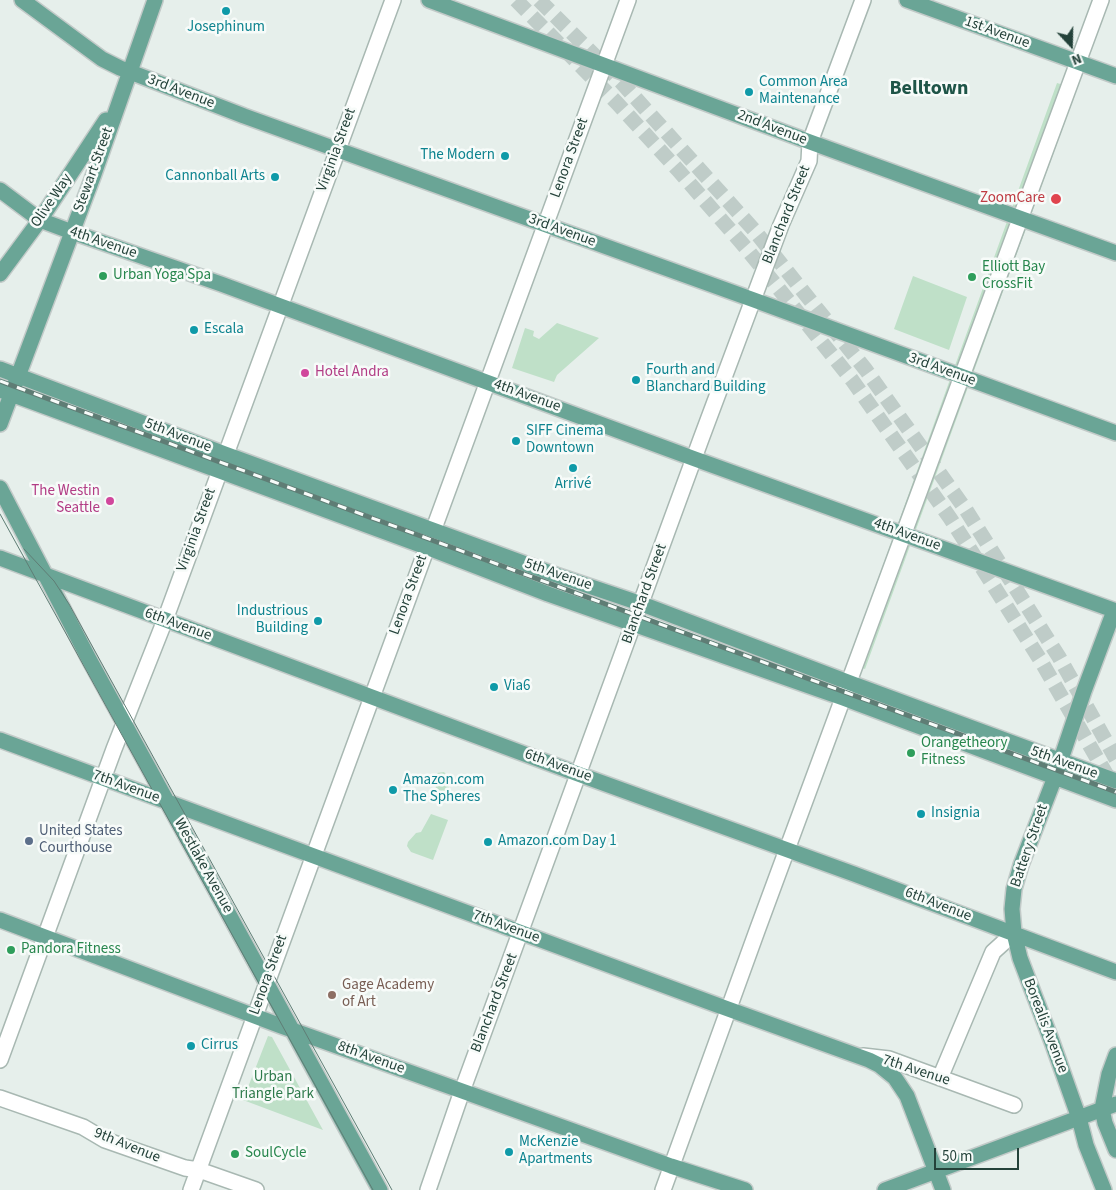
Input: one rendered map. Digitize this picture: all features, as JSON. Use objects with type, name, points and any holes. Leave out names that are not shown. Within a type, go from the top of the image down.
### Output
[{"type":"main road","name":"3rd Avenue","points":[[22,0],[102,59],[129,72],[337,150],[1116,433]]},
{"type":"main road","name":"2nd Avenue","points":[[428,0],[1116,253]]},
{"type":"main road","name":"1st Avenue","points":[[907,0],[1116,76]]},
{"type":"main road","name":"Stewart Street","points":[[0,424],[6,392],[18,376],[99,159],[154,2]]},
{"type":"main road","name":"Olive Way","points":[[0,274],[40,220],[118,102]]},
{"type":"main road","name":"4th Avenue","points":[[0,190],[40,220],[280,305],[695,458],[1115,609]]},
{"type":"main road","name":"5th Avenue","points":[[0,369],[433,531],[642,604],[849,683],[1116,781]]},
{"type":"main road","name":"5th Avenue","points":[[6,392],[548,594],[843,698],[1116,800]]},
{"type":"main road","name":"Westlake Avenue","points":[[0,488],[124,724],[380,1190]]},
{"type":"main road","name":"6th Avenue","points":[[0,558],[1116,972]]},
{"type":"main road","name":"Battery Street","points":[[1014,933],[1012,909],[1016,879],[1056,776],[1084,692],[1115,609]]},
{"type":"main road","name":"7th Avenue","points":[[0,740],[729,1010],[859,1056]]},
{"type":"main road","name":"8th Avenue","points":[[0,920],[292,1030],[671,1166],[745,1190]]},
{"type":"main road","name":"Borealis Avenue","points":[[1014,933],[1020,958],[1079,1118],[1086,1145],[1104,1190]]},
{"type":"main road","points":[[1116,1055],[1109,1074],[1109,1106],[1105,1124],[1116,1150]]},
{"type":"main road","points":[[859,1056],[879,1065],[902,1087],[943,1190]]},
{"type":"main road","points":[[885,1190],[1109,1106]]},
{"type":"street","name":"Virginia Street","points":[[0,1060],[44,937],[165,620],[218,471],[393,0]]},
{"type":"street","name":"Lenora Street","points":[[191,1190],[628,0]]},
{"type":"street","name":"Blanchard Street","points":[[428,1190],[462,1091],[781,225],[809,161],[810,142],[863,0]]},
{"type":"street","points":[[663,1190],[1101,0]]},
{"type":"street","points":[[940,1078],[993,952],[1014,933]]},
{"type":"street","name":"7th Avenue","points":[[859,1056],[889,1059],[1014,1105]]},
{"type":"street","name":"9th Avenue","points":[[0,1098],[83,1127],[105,1140],[256,1190]]},
{"type":"green space","points":[[1057,83],[1077,89],[865,669],[848,662]]},
{"type":"green space","points":[[913,276],[967,297],[949,350],[894,329]]},
{"type":"green space","points":[[557,323],[599,338],[557,375],[554,382],[512,368],[525,328],[534,331],[533,336],[539,339]]},
{"type":"green space","points":[[444,772],[449,778],[446,783],[450,789],[445,800],[435,796],[437,773]]},
{"type":"green space","points":[[431,814],[448,820],[433,860],[411,852],[407,846],[416,833],[421,832]]},
{"type":"green space","name":"Urban Triangle Park","points":[[268,1036],[272,1037],[323,1130],[243,1100]]},
{"type":"tunnel","points":[[516,0],[617,103],[678,170],[746,248],[852,380],[950,518],[1041,661],[1116,791]]},
{"type":"tunnel","points":[[539,0],[622,83],[754,230],[866,370],[966,510],[1059,657],[1116,759]]},
{"type":"tram line","points":[[0,514],[373,1190]]},
{"type":"tram line","points":[[24,549],[54,581],[69,604],[392,1190]]},
{"type":"railway","points":[[0,381],[1116,792]]},
{"type":"place","name":"Josephinum","points":[[226,11]]},
{"type":"place","name":"Common Area Maintenance","points":[[749,92]]},
{"type":"place","name":"The Modern","points":[[505,156]]},
{"type":"place","name":"Cannonball Arts","points":[[275,177]]},
{"type":"place","name":"ZoomCare","points":[[1056,199]]},
{"type":"place","name":"Urban Yoga Spa","points":[[103,276]]},
{"type":"place","name":"Elliott Bay CrossFit","points":[[972,277]]},
{"type":"place","name":"Escala","points":[[194,330]]},
{"type":"place","name":"Hotel Andra","points":[[305,373]]},
{"type":"place","name":"Fourth and Blanchard Building","points":[[636,380]]},
{"type":"place","name":"SIFF Cinema Downtown","points":[[516,441]]},
{"type":"place","name":"Arrivé","points":[[573,468]]},
{"type":"place","name":"The Westin Seattle","points":[[110,501]]},
{"type":"place","name":"Industrious Building","points":[[318,621]]},
{"type":"place","name":"Via6","points":[[494,687]]},
{"type":"place","name":"Orangetheory Fitness","points":[[911,753]]},
{"type":"place","name":"Amazon.com The Spheres","points":[[393,790]]},
{"type":"place","name":"Insignia","points":[[921,814]]},
{"type":"place","name":"United States Courthouse","points":[[29,841]]},
{"type":"place","name":"Amazon.com Day 1","points":[[488,842]]},
{"type":"place","name":"Pandora Fitness","points":[[11,950]]},
{"type":"place","name":"Gage Academy of Art","points":[[332,995]]},
{"type":"place","name":"Cirrus","points":[[191,1046]]},
{"type":"place","name":"McKenzie Apartments","points":[[509,1152]]},
{"type":"place","name":"SoulCycle","points":[[235,1154]]},
{"type":"district","name":"Belltown","points":[[929,90]]}]
